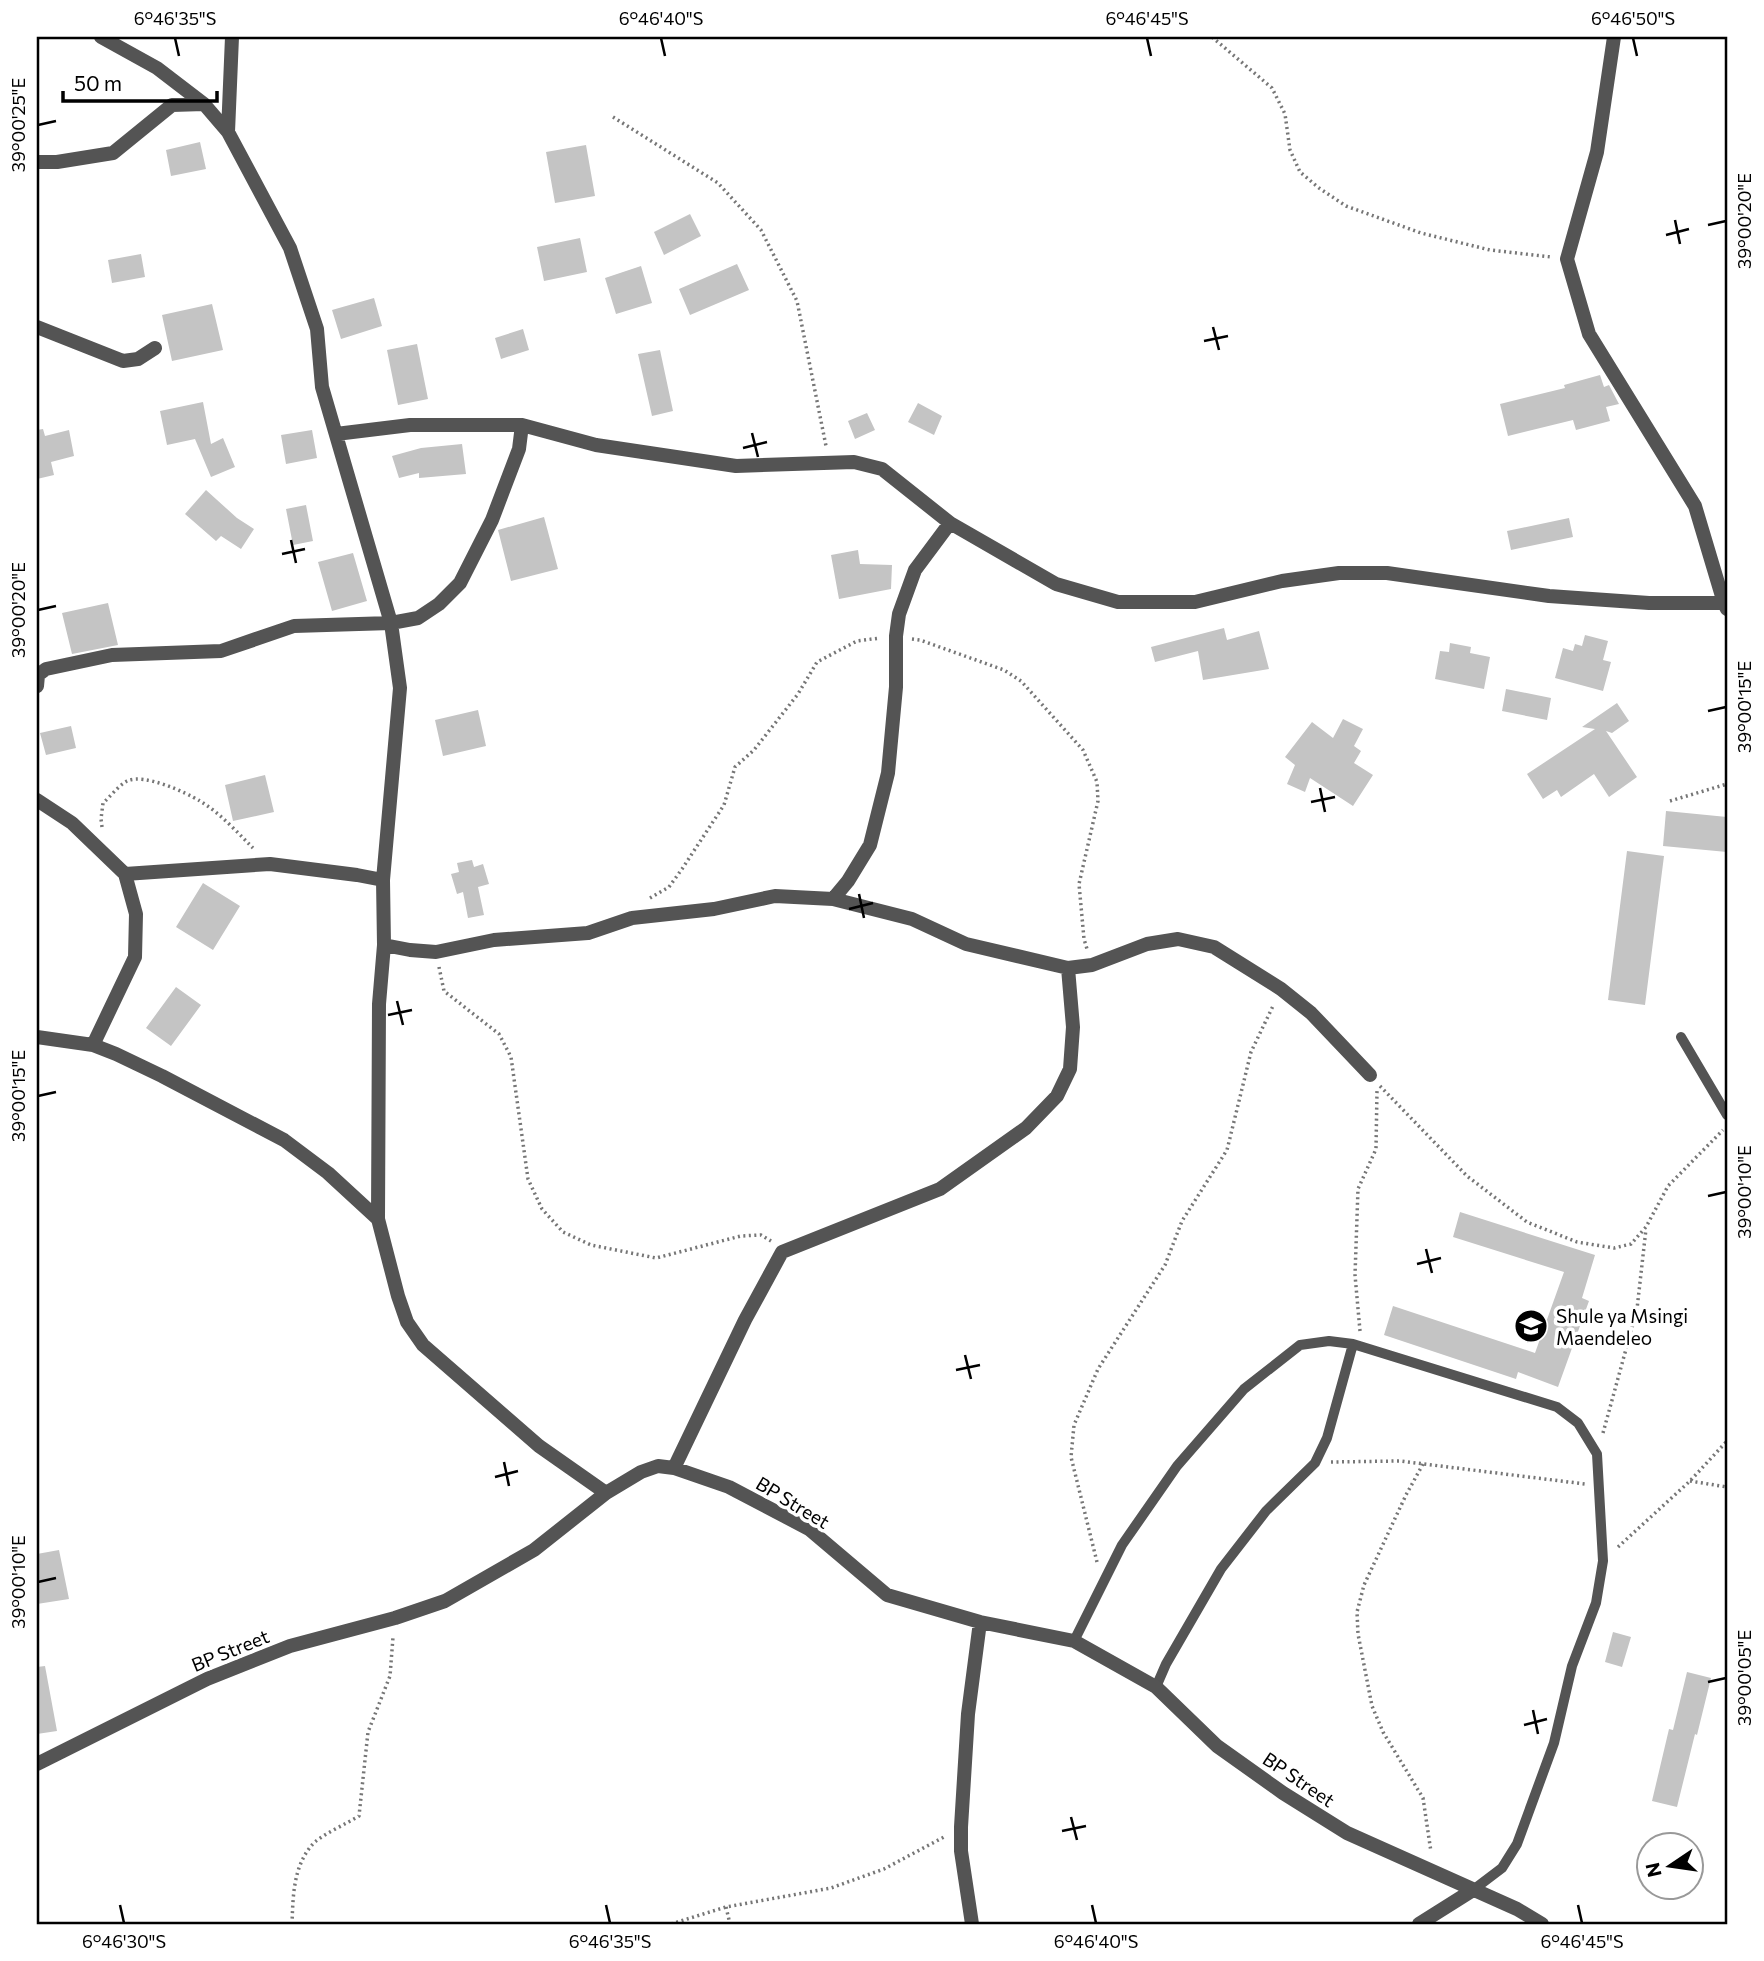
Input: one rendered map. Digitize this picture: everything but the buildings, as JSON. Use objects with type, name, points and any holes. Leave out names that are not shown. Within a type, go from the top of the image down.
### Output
[{"type":"street","points":[[101,37],[158,68],[204,104],[228,132],[290,248],[317,329],[323,387],[391,623],[400,688],[383,880],[384,945],[379,1004],[378,1219],[407,1322],[423,1346],[539,1446],[606,1493]]},
{"type":"street","points":[[228,132],[232,37]]},
{"type":"street","points":[[336,434],[410,425],[522,425],[596,444],[736,466],[854,462],[882,469],[950,523],[1056,584],[1118,602],[1195,602],[1282,581],[1339,573],[1387,573],[1549,596],[1726,606],[1695,506],[1589,334],[1567,259],[1597,152],[1614,37]]},
{"type":"street","points":[[37,162],[57,162],[113,153],[172,105],[204,104]]},
{"type":"street","points":[[37,327],[123,360],[138,359],[155,348]]},
{"type":"street","points":[[37,687],[38,675],[46,669],[112,656],[221,651],[294,626],[391,623],[418,618],[439,604],[460,583],[492,520],[519,449],[522,425]]},
{"type":"street","points":[[833,899],[849,881],[870,845],[888,773],[899,614],[915,570],[950,523]]},
{"type":"street","points":[[37,800],[72,823],[125,874],[136,914],[135,957],[93,1045]]},
{"type":"street","points":[[125,874],[270,864],[357,874],[383,880]]},
{"type":"street","points":[[384,945],[436,952],[494,940],[588,933],[632,918],[714,908],[775,896],[833,899],[912,919],[966,944],[1068,968],[1092,965],[1147,944],[1178,939],[1214,947],[1282,989],[1311,1013],[1370,1075]]},
{"type":"street","points":[[674,1468],[745,1320],[782,1252],[940,1189],[1026,1128],[1057,1096],[1070,1069],[1073,1027],[1068,968]]},
{"type":"street","points":[[37,1037],[93,1045],[162,1076],[284,1140],[328,1173],[378,1219]]},
{"type":"street","name":"BP Street","points":[[37,1764],[207,1679],[290,1646],[395,1618],[445,1601],[534,1549],[606,1493],[641,1472],[658,1466],[674,1468],[729,1487],[808,1529],[887,1595],[980,1622],[1074,1641],[1156,1687],[1217,1746],[1283,1793],[1347,1833],[1517,1909],[1542,1924]]},
{"type":"street","points":[[972,1924],[961,1852],[961,1827],[968,1714],[980,1622]]},
{"type":"street","points":[[1419,1924],[1474,1891]]},
{"type":"lane","points":[[1681,1037],[1727,1115]]},
{"type":"lane","points":[[1074,1641],[1122,1545],[1177,1466],[1244,1389],[1300,1346],[1329,1340],[1357,1345],[1558,1407],[1578,1423],[1597,1454],[1603,1561],[1596,1603],[1572,1666],[1554,1743],[1517,1844],[1502,1868],[1474,1891]]},
{"type":"lane","points":[[1156,1687],[1166,1664],[1221,1569],[1266,1511],[1315,1463],[1327,1438],[1357,1345]]},
{"type":"path","points":[[1212,37],[1272,88],[1285,114],[1290,150],[1300,172],[1346,206],[1421,233],[1490,250],[1567,259]]},
{"type":"path","points":[[614,117],[718,183],[761,230],[797,301],[829,462]]},
{"type":"path","points":[[632,918],[639,905],[669,887],[724,806],[735,767],[754,750],[798,694],[817,662],[857,641],[896,636],[920,640],[1004,670],[1021,681],[1083,750],[1097,782],[1098,801],[1079,884],[1084,939],[1092,965]]},
{"type":"path","points":[[102,829],[103,803],[128,781],[141,779],[161,784],[200,801],[226,821],[270,864]]},
{"type":"path","points":[[1670,802],[1727,784]]},
{"type":"path","points":[[436,952],[444,991],[499,1034],[511,1057],[528,1179],[542,1209],[563,1232],[591,1245],[656,1258],[741,1236],[761,1235],[773,1241],[782,1252]]},
{"type":"path","points":[[1102,1585],[1071,1457],[1074,1425],[1098,1368],[1165,1265],[1181,1221],[1227,1150],[1251,1052],[1282,989]]},
{"type":"path","points":[[1357,1345],[1355,1275],[1358,1189],[1376,1149],[1378,1083],[1467,1176],[1527,1222],[1577,1242],[1614,1248],[1631,1244],[1646,1227],[1668,1186],[1727,1126]]},
{"type":"path","points":[[1597,1454],[1637,1309],[1646,1227]]},
{"type":"path","points":[[1603,1561],[1690,1480],[1727,1441]]},
{"type":"path","points":[[1315,1463],[1401,1461],[1600,1486]]},
{"type":"path","points":[[1423,1464],[1405,1494],[1364,1585],[1357,1612],[1358,1634],[1372,1706],[1383,1732],[1423,1798],[1434,1874]]},
{"type":"path","points":[[1690,1480],[1727,1487]]},
{"type":"path","points":[[292,1924],[294,1883],[301,1863],[313,1843],[359,1816],[368,1732],[390,1676],[395,1618]]},
{"type":"path","points":[[671,1924],[726,1907],[831,1888],[884,1869],[961,1827]]},
{"type":"path","points":[[726,1907],[730,1924]]},
{"type":"place","name":"Shule ya Msingi Maendeleo","points":[[1531,1326]]}]
